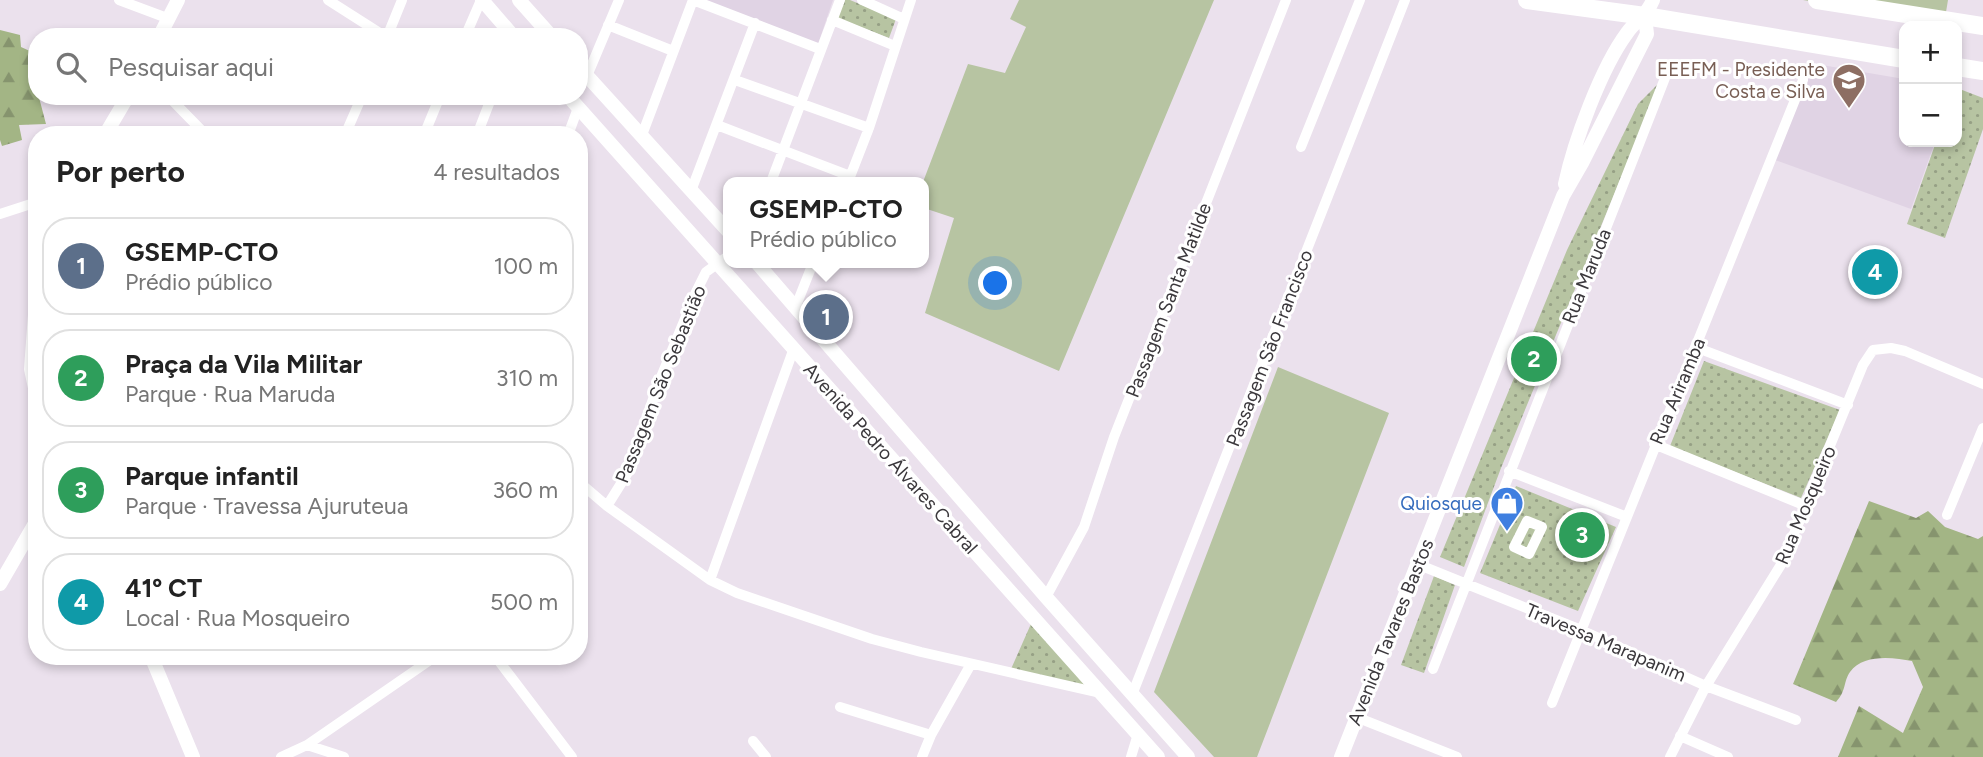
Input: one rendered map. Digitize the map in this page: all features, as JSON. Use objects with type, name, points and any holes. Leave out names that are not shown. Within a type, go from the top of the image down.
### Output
[{"type":"highway","points":[[1527,0],[1649,8],[1856,51],[1899,57]]},
{"type":"highway","points":[[1817,0],[1983,26]]},
{"type":"highway","points":[[1962,68],[1983,71]]},
{"type":"main road","points":[[163,28],[178,0]]},
{"type":"main road","points":[[481,0],[506,28]]},
{"type":"main road","points":[[519,0],[544,28]]},
{"type":"main road","name":"Avenida Tavares Bastos","points":[[1341,757],[1563,195],[1647,34],[1649,8]]},
{"type":"main road","points":[[588,76],[723,226]]},
{"type":"main road","points":[[110,126],[123,105]]},
{"type":"main road","name":"Avenida Pedro Álvares Cabral","points":[[576,105],[722,259]]},
{"type":"main road","name":"Avenida Pedro Álvares Cabral","points":[[729,268],[794,348],[1158,757]]},
{"type":"main road","name":"Avenida Pedro Álvares Cabral","points":[[762,268],[1045,597],[1188,757]]},
{"type":"main road","points":[[0,584],[4,567],[28,533]]},
{"type":"main road","points":[[155,665],[193,757]]},
{"type":"street","points":[[119,0],[167,18]]},
{"type":"street","points":[[328,0],[373,28]]},
{"type":"street","points":[[391,28],[402,0]]},
{"type":"street","points":[[469,28],[481,0]]},
{"type":"street","points":[[588,62],[619,0]]},
{"type":"street","points":[[642,135],[693,0],[820,49]]},
{"type":"street","points":[[773,177],[840,0]]},
{"type":"street","points":[[862,0],[904,19]]},
{"type":"street","points":[[850,177],[869,128],[911,0]]},
{"type":"street","name":"Passagem Santa Matilde","points":[[1045,597],[1084,527],[1114,437],[1286,0]]},
{"type":"street","points":[[1301,147],[1360,0]]},
{"type":"street","name":"Passagem São Francisco","points":[[1132,695],[1405,0]]},
{"type":"street","points":[[832,20],[895,46]]},
{"type":"street","points":[[691,191],[755,23]]},
{"type":"street","points":[[608,25],[673,51]]},
{"type":"street","name":"Rua Maruda","points":[[1433,669],[1665,78]]},
{"type":"street","points":[[734,80],[869,128]]},
{"type":"street","name":"Rua Ariramba","points":[[1552,703],[1802,80]]},
{"type":"street","points":[[177,105],[197,126]]},
{"type":"street","points":[[349,126],[358,105]]},
{"type":"street","points":[[428,126],[436,105]]},
{"type":"street","points":[[480,126],[489,105]]},
{"type":"street","points":[[571,126],[578,108]]},
{"type":"street","points":[[717,125],[844,177]]},
{"type":"street","points":[[0,214],[28,205]]},
{"type":"street","name":"Passagem São Sebastião","points":[[607,506],[627,474],[659,382],[696,292],[706,272],[722,259]]},
{"type":"street","points":[[796,306],[811,268]]},
{"type":"street","points":[[1695,347],[1848,405]]},
{"type":"street","points":[[710,580],[794,348]]},
{"type":"street","name":"Rua Mosqueiro","points":[[1670,757],[1706,686],[1782,563],[1863,365],[1873,350],[1891,348],[1905,351],[1983,384]]},
{"type":"street","points":[[1947,515],[1983,428]]},
{"type":"street","points":[[1654,444],[1806,506]]},
{"type":"street","points":[[1509,471],[1627,517]]},
{"type":"street","points":[[588,490],[710,580],[737,593],[872,639],[1100,694]]},
{"type":"street","name":"Travessa Marapanim","points":[[1417,564],[1581,630],[1706,686],[1796,719]]},
{"type":"street","points":[[922,757],[931,735],[971,664]]},
{"type":"street","points":[[281,757],[307,745],[423,665]]},
{"type":"street","points":[[502,665],[572,757]]},
{"type":"street","points":[[840,707],[931,735]]},
{"type":"street","points":[[1356,717],[1457,757]]},
{"type":"street","points":[[1131,757],[1138,734]]},
{"type":"street","points":[[1680,736],[1728,757]]},
{"type":"street","points":[[753,741],[766,757]]},
{"type":"street","points":[[307,745],[344,757]]},
{"type":"shaded area","points":[[705,0],[833,0],[818,44]]},
{"type":"shaded area","name":"EEEFM - Presidente Costa e Silva","points":[[1810,63],[1899,78],[1899,147],[1933,147],[1911,209],[1775,160]]},
{"type":"green space","points":[[843,0],[850,0],[896,19],[889,38],[837,18]]},
{"type":"green space","points":[[1019,0],[1214,0],[1059,371],[925,313],[954,218],[929,210],[929,177],[925,177],[968,64],[1005,73],[1026,27],[1010,19]]},
{"type":"green space","points":[[1803,0],[1948,0],[1944,21],[1926,21]]},
{"type":"green space","points":[[0,30],[20,35],[21,47],[28,50],[28,105],[41,105],[46,124],[19,125],[22,140],[2,146]]},
{"type":"green space","points":[[1661,81],[1501,468],[1464,567],[1440,557],[1567,250],[1638,104]]},
{"type":"green space","points":[[1962,90],[1983,98],[1983,129],[1945,238],[1907,224],[1934,147],[1962,147]]},
{"type":"green space","points":[[1704,361],[1840,410],[1801,498],[1670,446]]},
{"type":"green space","points":[[1278,367],[1389,413],[1257,757],[1214,757],[1154,692]]},
{"type":"green space","points":[[1516,486],[1616,527],[1578,611],[1480,573]]},
{"type":"green space","points":[[1869,501],[1916,518],[1928,511],[1945,527],[1978,539],[1983,536],[1983,757],[1838,757],[1859,706],[1903,733],[1923,687],[1912,661],[1878,658],[1862,662],[1850,672],[1836,702],[1793,684]]},
{"type":"green space","points":[[1434,576],[1455,585],[1424,673],[1401,665]]},
{"type":"green space","points":[[1034,617],[1100,693],[1011,669]]},
{"type":"place","name":"EEEFM - Presidente Costa e Silva","points":[[1849,110]]},
{"type":"place","name":"41º CT","points":[[1875,272]]},
{"type":"place","name":"GSEMP-CTO","points":[[826,317]]},
{"type":"place","name":"Praça da Vila Militar","points":[[1534,359]]},
{"type":"place","name":"Quiosque","points":[[1507,533]]},
{"type":"place","name":"Parque infantil","points":[[1582,535]]}]
